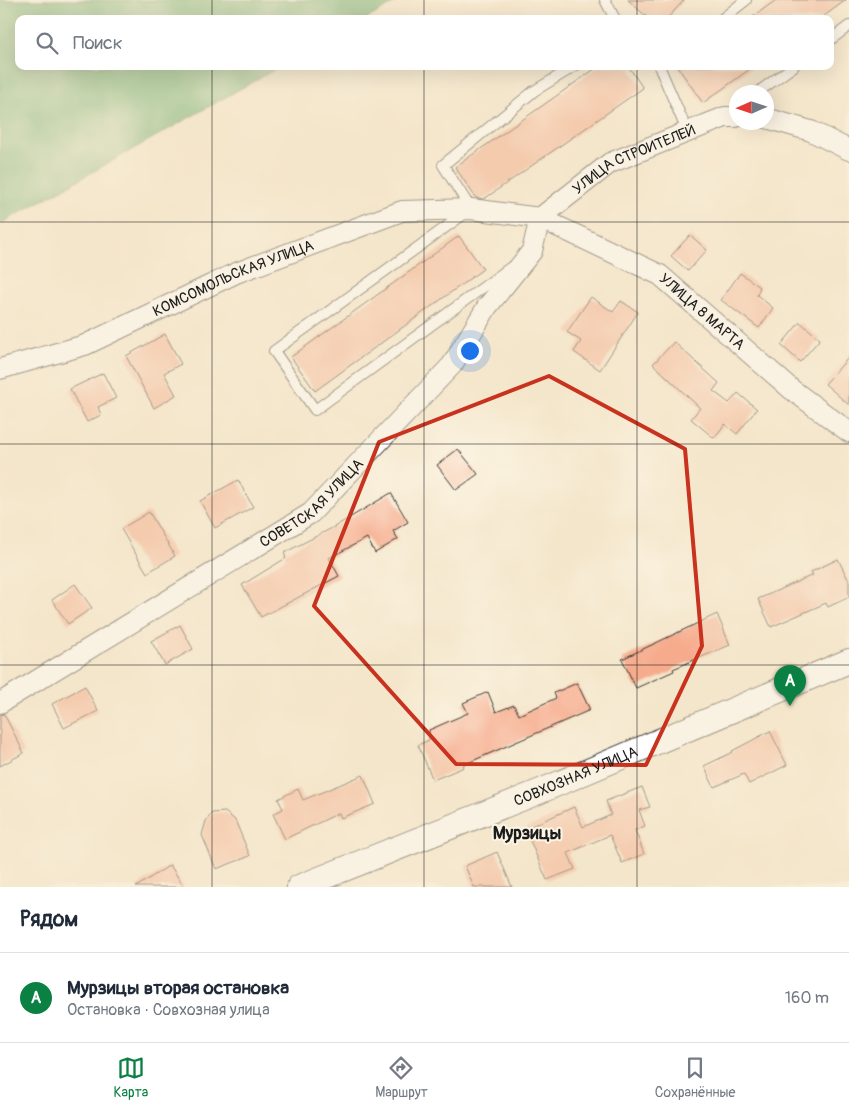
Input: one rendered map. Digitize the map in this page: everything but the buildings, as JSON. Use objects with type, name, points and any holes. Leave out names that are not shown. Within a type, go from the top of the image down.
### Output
[{"type":"street","name":"УЛИЦА СТРОИТЕЛЕЙ","points":[[540,218],[610,163],[729,116]]},
{"type":"street","points":[[774,120],[811,131],[849,150]]},
{"type":"street","name":"КОМСОМОЛЬСКАЯ УЛИЦА","points":[[0,369],[85,345],[236,274],[402,211],[471,209],[540,218]]},
{"type":"street","name":"СОВЕТСКАЯ УЛИЦА","points":[[0,703],[310,513],[452,365],[487,307],[532,251],[540,218]]},
{"type":"street","name":"УЛИЦА 8 МАРТА","points":[[540,218],[660,275],[791,389],[849,432]]},
{"type":"street","name":"СОВХОЗНАЯ УЛИЦА","points":[[299,887],[536,793],[849,661]]},
{"type":"lane","points":[[605,0],[613,15]]},
{"type":"lane","points":[[727,15],[746,0]]},
{"type":"lane","points":[[834,37],[849,26]]},
{"type":"lane","points":[[532,251],[315,410],[274,351],[471,209],[443,165],[534,91],[568,70]]},
{"type":"lane","points":[[661,70],[688,133]]},
{"type":"lane","points":[[768,85],[788,70]]},
{"type":"highlighted area","points":[[549,376],[685,449],[702,646],[646,765],[456,764],[314,606],[379,442]]},
{"type":"green space","points":[[0,0],[400,0],[373,15],[15,15],[15,70],[274,70],[0,224]]},
{"type":"place","name":"Мурзицы вторая остановка","points":[[790,706]]},
{"type":"district","name":"Мурзицы","points":[[527,833]]}]
